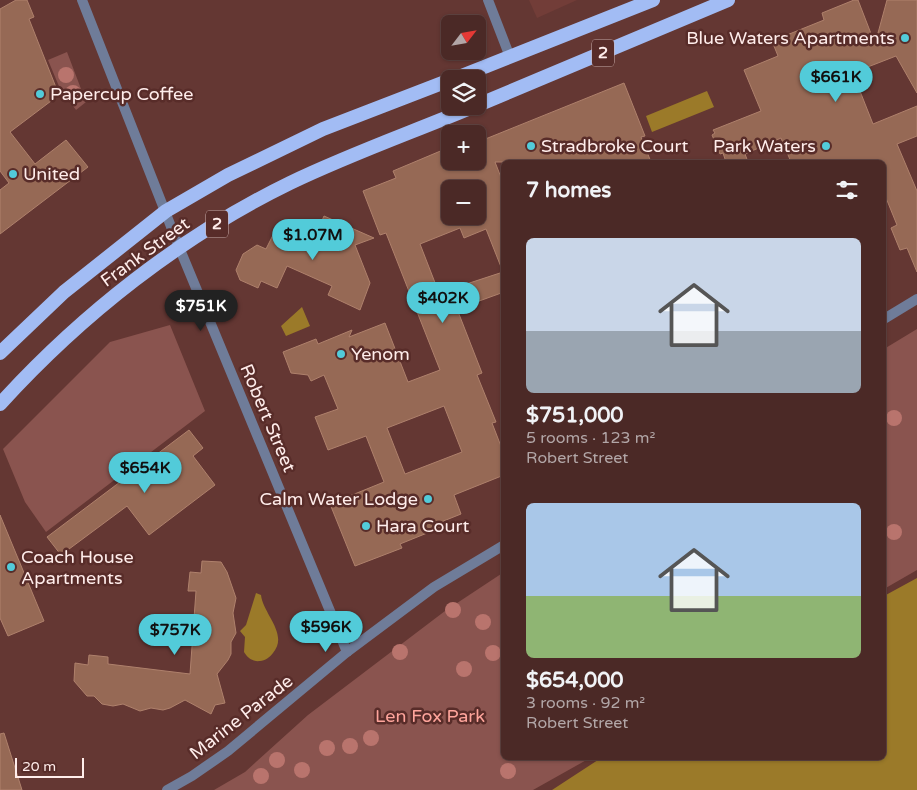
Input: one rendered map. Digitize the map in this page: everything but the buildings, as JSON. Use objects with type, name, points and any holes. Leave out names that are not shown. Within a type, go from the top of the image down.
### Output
[{"type":"highway","name":"2","points":[[477,70],[653,0]]},
{"type":"highway","name":"Frank Street","points":[[486,102],[728,0]]},
{"type":"highway","name":"Frank Street","points":[[0,353],[64,292],[166,211],[228,175],[315,133],[441,84]]},
{"type":"highway","name":"Frank Street","points":[[0,404],[49,354],[92,315],[179,247],[289,184],[454,115]]},
{"type":"street","name":"Robert Street","points":[[82,0],[179,247],[347,652]]},
{"type":"street","points":[[488,0],[510,57]]},
{"type":"street","points":[[886,318],[917,299]]},
{"type":"street","name":"Marine Parade","points":[[166,790],[192,776],[228,751],[347,652],[434,587],[501,547]]},
{"type":"shaded area","points":[[529,0],[577,0],[537,18]]},
{"type":"shaded area","points":[[707,91],[714,107],[652,132],[646,116]]},
{"type":"shaded area","points":[[302,307],[310,326],[286,336],[281,326]]},
{"type":"shaded area","points":[[917,578],[917,790],[552,790],[598,760],[886,760],[886,595]]},
{"type":"shaded area","points":[[256,593],[261,595],[277,631],[278,639],[273,653],[267,659],[260,661],[252,660],[245,654],[245,637],[240,631],[246,625]]},
{"type":"green space","points":[[67,52],[86,102],[76,110],[65,95],[63,96],[48,60]]},
{"type":"green space","points":[[170,325],[205,411],[46,532],[25,502],[3,449],[110,342]]},
{"type":"green space","points":[[917,329],[917,570],[886,588],[886,348]]},
{"type":"green space","name":"Len Fox Park","points":[[501,574],[501,760],[586,760],[533,790],[214,790],[245,772],[308,715],[445,611]]},
{"type":"place","name":"Blue Waters Apartments","points":[[905,38]]},
{"type":"place","name":"Papercup Coffee","points":[[40,94]]},
{"type":"place","name":"Stradbroke Court","points":[[531,146]]},
{"type":"place","name":"Park Waters","points":[[826,146]]},
{"type":"place","name":"United","points":[[13,174]]},
{"type":"place","name":"Yenom","points":[[341,354]]},
{"type":"place","name":"Calm Water Lodge","points":[[428,499]]},
{"type":"place","name":"Hara Court","points":[[366,526]]},
{"type":"place","name":"Coach House Apartments","points":[[11,567]]}]
